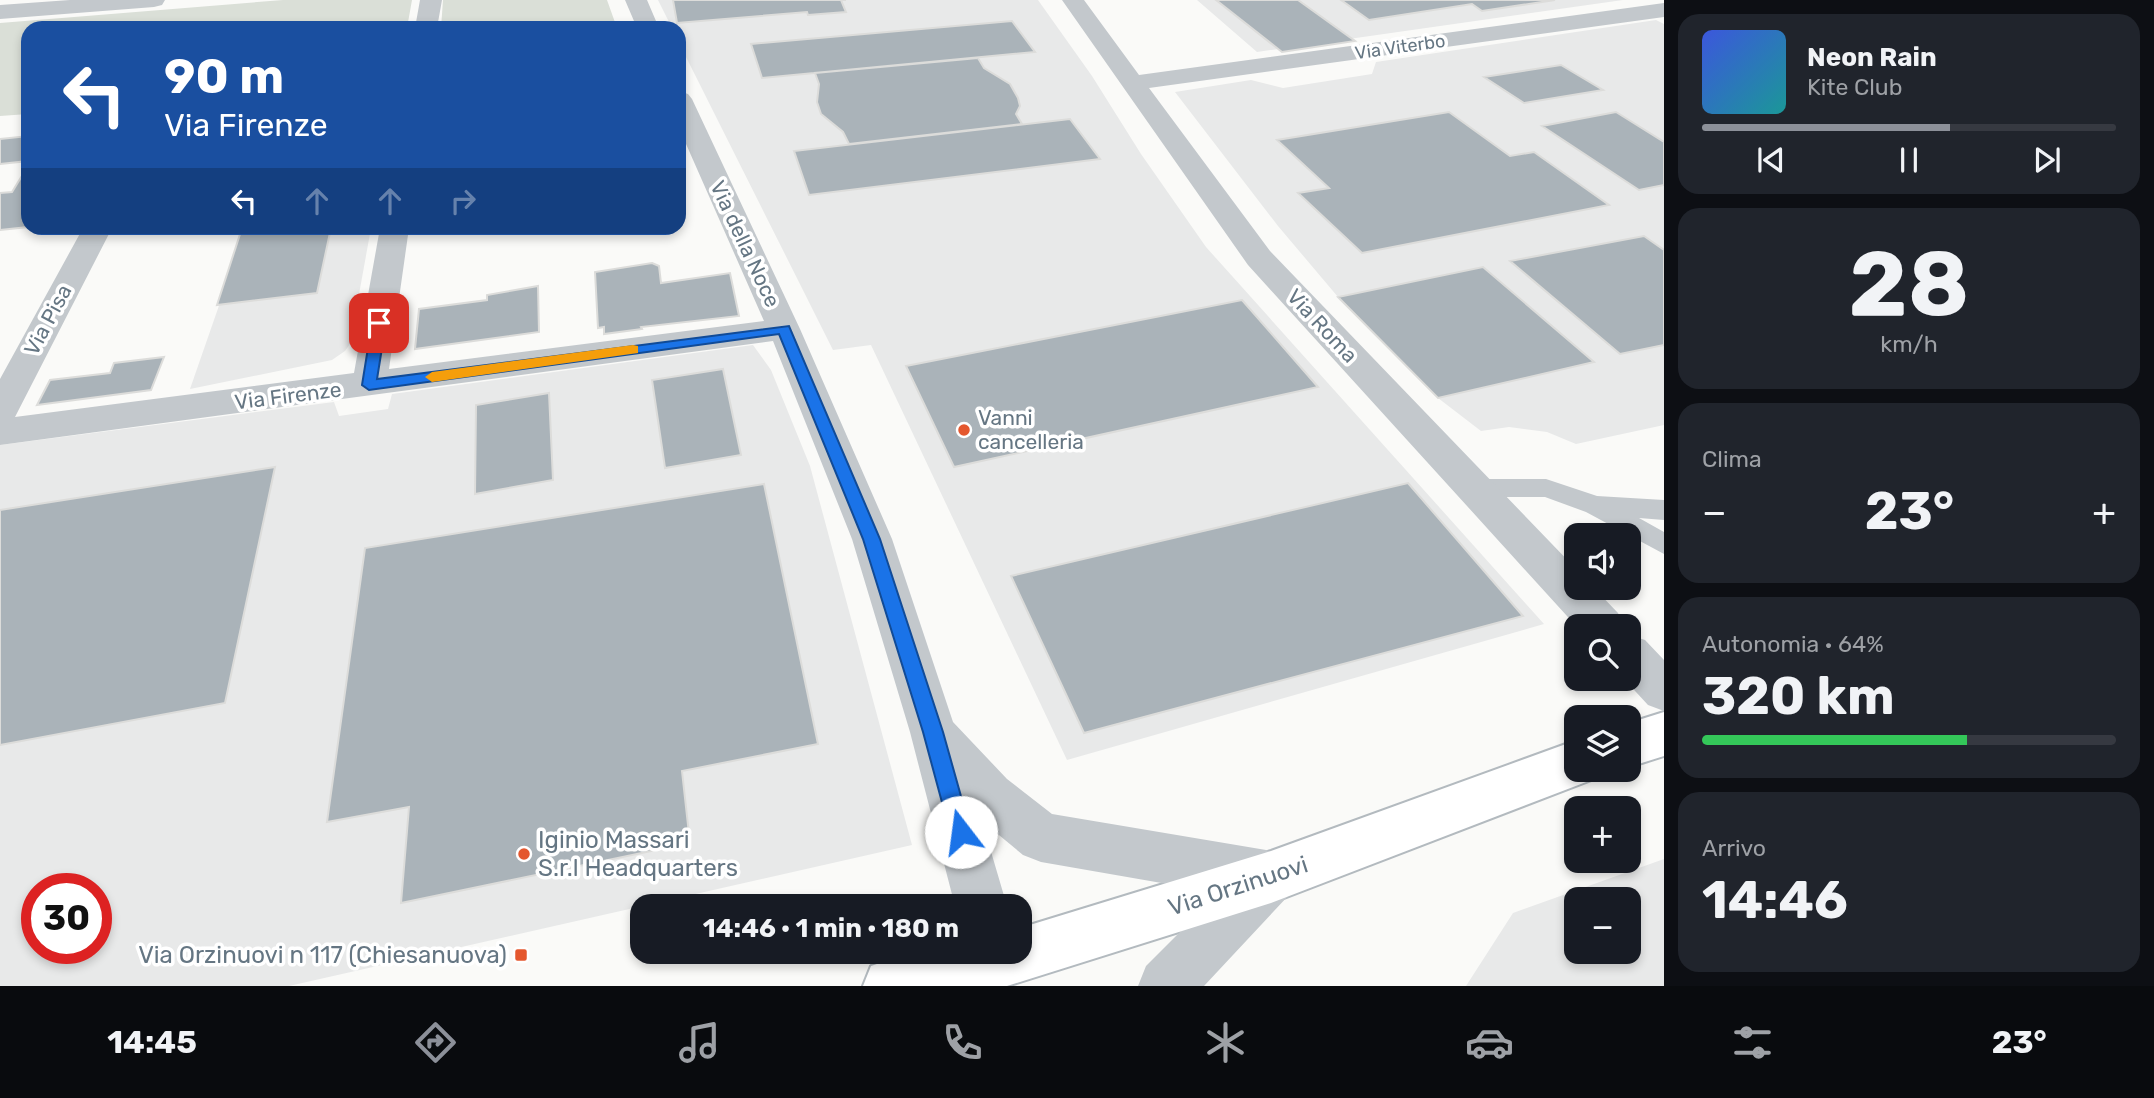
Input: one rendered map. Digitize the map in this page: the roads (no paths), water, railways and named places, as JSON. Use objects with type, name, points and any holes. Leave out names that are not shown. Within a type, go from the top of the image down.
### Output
[{"type":"main road","points":[[1641,741],[1664,734]]},
{"type":"main road","name":"Via Orzinuovi","points":[[891,986],[996,967],[1271,877],[1564,768]]},
{"type":"street","points":[[0,12],[154,0]]},
{"type":"street","points":[[427,21],[431,0]]},
{"type":"street","points":[[636,0],[645,21]]},
{"type":"street","name":"Via Roma","points":[[1073,0],[1259,258],[1592,614]]},
{"type":"street","name":"Via Viterbo","points":[[1135,83],[1664,10]]},
{"type":"street","name":"Via della Noce","points":[[686,114],[784,329],[872,539],[933,732],[978,894]]},
{"type":"street","name":"Via Pisa","points":[[0,412],[93,235]]},
{"type":"street","points":[[369,385],[393,235]]},
{"type":"street","name":"Via Firenze","points":[[0,432],[784,329]]},
{"type":"street","points":[[1641,666],[1664,690]]},
{"type":"street","points":[[933,732],[990,796],[1041,837],[1271,877]]},
{"type":"street","points":[[1166,986],[1271,877]]},
{"type":"lane","points":[[1472,488],[1546,488],[1595,505],[1664,544]]},
{"type":"lane","points":[[1595,505],[1664,510]]},
{"type":"place","name":"Vanni cancelleria","points":[[964,430]]},
{"type":"place","name":"Iginio Massari S.r.l Headquarters","points":[[524,854]]},
{"type":"place","name":"Via Orzinuovi n 117 (Chiesanuova)","points":[[521,955]]}]
